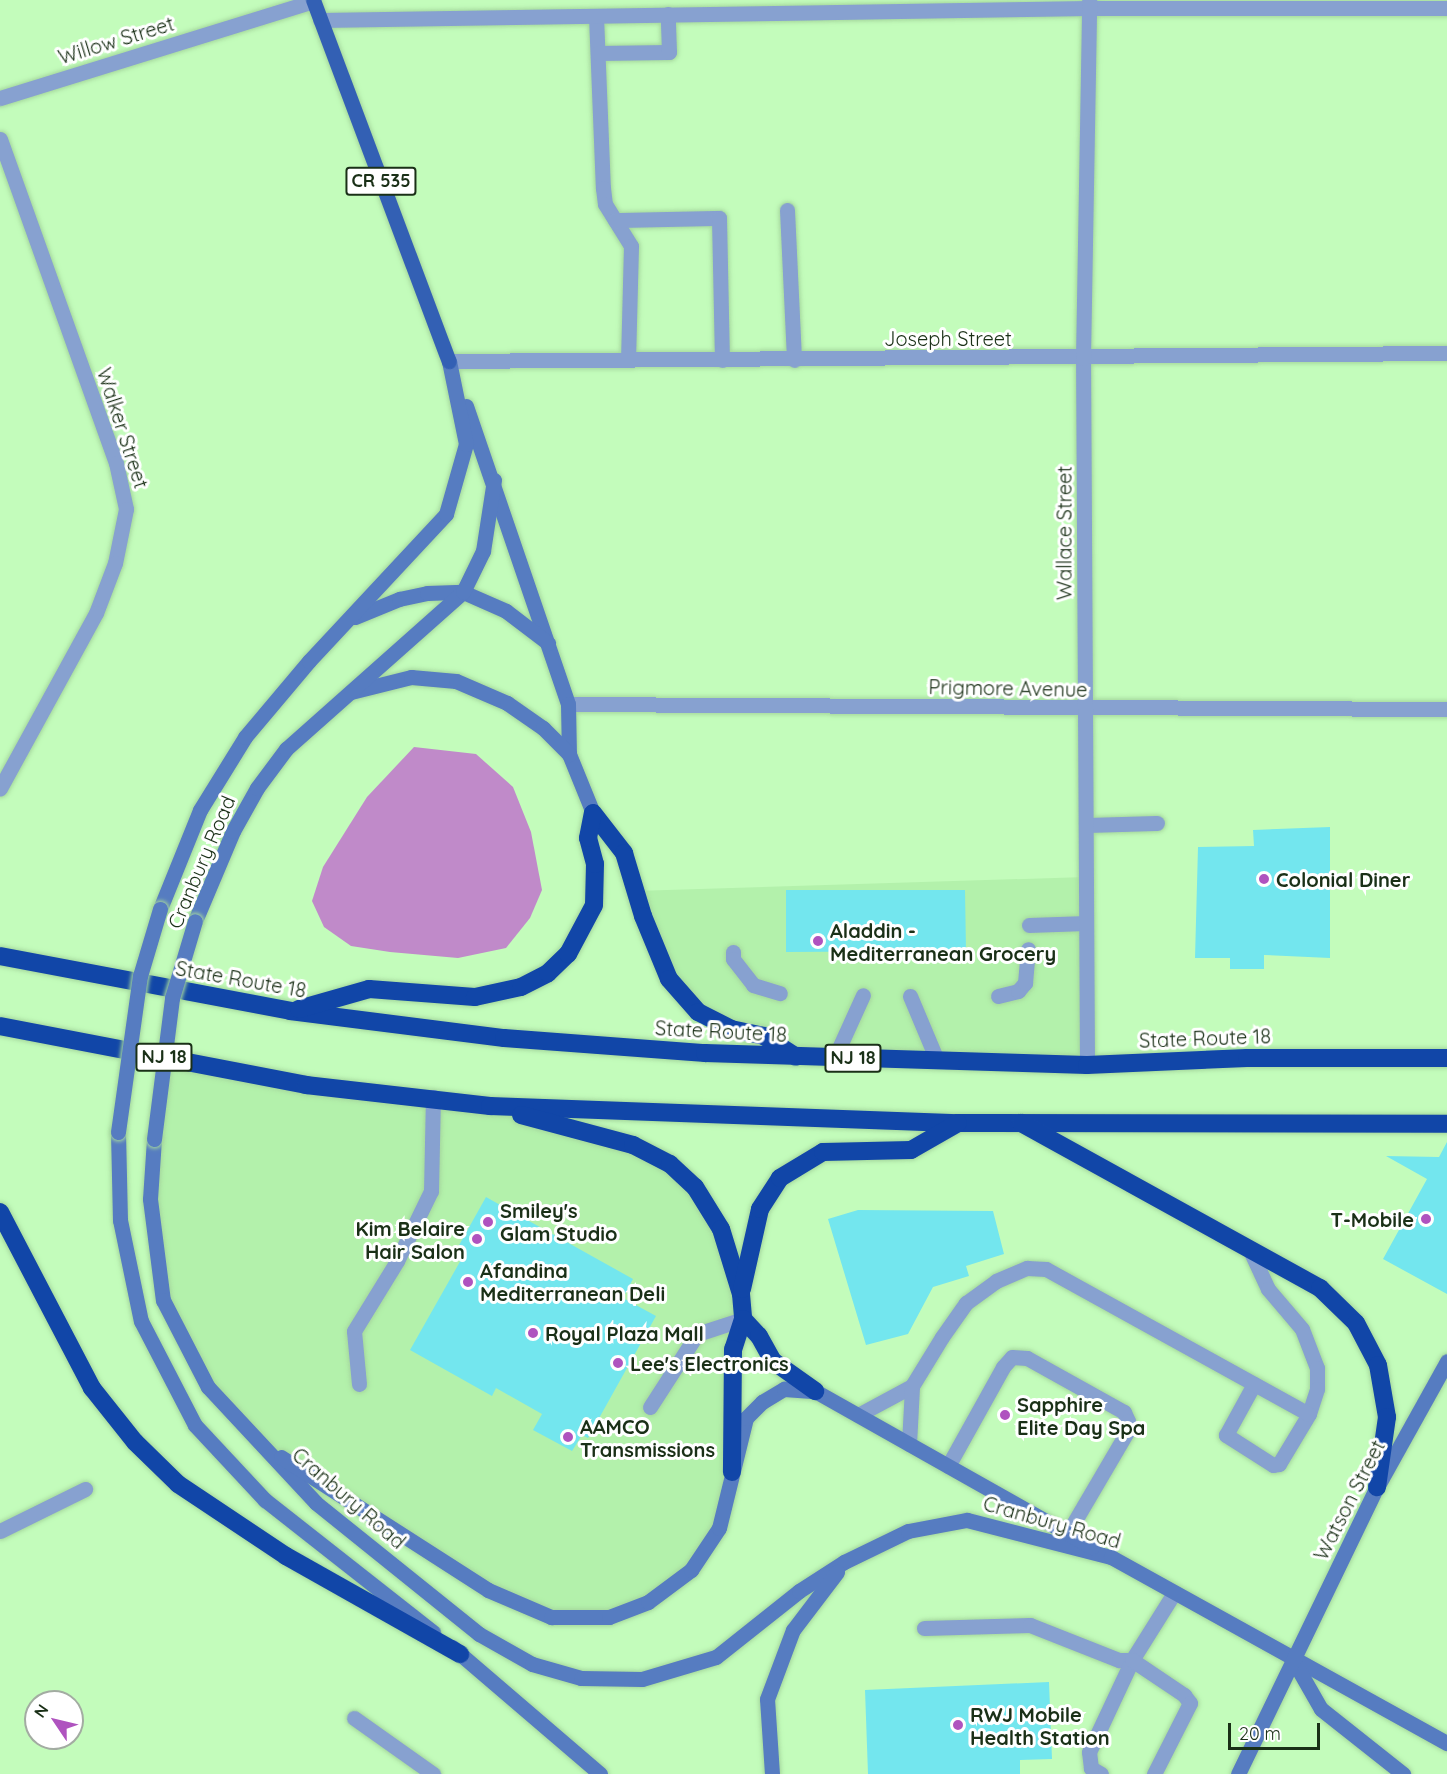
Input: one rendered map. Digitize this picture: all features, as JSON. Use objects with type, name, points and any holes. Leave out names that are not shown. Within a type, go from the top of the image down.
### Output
[{"type":"highway","points":[[290,1011],[369,989],[475,997],[521,987],[548,973],[568,954],[594,905],[595,864],[588,838],[593,813]]},
{"type":"highway","points":[[593,813],[624,853],[643,916],[669,979],[698,1012],[731,1029],[764,1036],[797,1058]]},
{"type":"highway","name":"State Route 18","points":[[0,956],[290,1011],[504,1038],[797,1058],[936,1058],[1087,1065],[1248,1058],[1447,1058]]},
{"type":"highway","name":"NJ 18","points":[[0,1026],[306,1085],[433,1097],[490,1106],[958,1123],[1447,1124]]},
{"type":"highway","points":[[490,1106],[633,1145],[670,1164],[695,1187],[721,1229],[741,1294],[742,1319],[732,1349],[732,1472]]},
{"type":"highway","points":[[741,1294],[760,1209],[780,1178],[823,1152],[911,1150],[958,1123]]},
{"type":"highway","points":[[1019,1123],[1320,1288],[1356,1323],[1378,1365],[1387,1418],[1377,1487]]},
{"type":"highway","points":[[0,1212],[92,1388],[135,1442],[178,1484],[286,1556],[460,1654]]},
{"type":"highway","points":[[742,1319],[759,1336],[773,1361],[815,1391]]},
{"type":"main road","name":"Cranbury Road","points":[[313,1],[494,480],[568,704],[569,754],[593,813]]},
{"type":"main road","name":"Cranbury Road","points":[[449,361],[466,444],[446,514],[309,661],[222,771],[200,810],[160,909],[138,986],[118,1132],[120,1220],[141,1321],[195,1425],[266,1500],[460,1654],[600,1774]]},
{"type":"main road","name":"Cranbury Road","points":[[494,480],[483,551],[464,592],[345,693],[286,749],[257,788],[233,831],[195,921],[172,998],[154,1139],[150,1199],[163,1300],[208,1387],[249,1436],[316,1503],[479,1634],[532,1664],[580,1678],[642,1679],[716,1657],[799,1592],[844,1562],[908,1531],[967,1520],[1065,1539],[1111,1557],[1293,1660],[1447,1743]]},
{"type":"main road","points":[[350,619],[399,599],[427,593],[464,592],[506,611],[549,643]]},
{"type":"main road","points":[[345,693],[411,677],[456,681],[507,703],[543,728],[569,754]]},
{"type":"main road","name":"Watson Street","points":[[1293,1660],[1377,1487],[1447,1361]]},
{"type":"main road","points":[[249,1436],[323,1487],[488,1590],[551,1617],[609,1617],[648,1602],[691,1570],[719,1528],[746,1418],[762,1402],[784,1389],[815,1391],[948,1466],[1065,1539]]},
{"type":"main road","points":[[772,1774],[767,1699],[793,1630],[844,1562]]},
{"type":"main road","points":[[1238,1774],[1293,1660]]},
{"type":"main road","points":[[1293,1660],[1321,1709],[1404,1774]]},
{"type":"street","name":"Willow Street","points":[[0,98],[313,1]]},
{"type":"street","points":[[320,20],[1089,4],[1447,8]]},
{"type":"street","name":"Wallace Street","points":[[1087,1065],[1083,358],[1089,4]]},
{"type":"street","points":[[598,52],[669,52],[668,14]]},
{"type":"street","points":[[596,16],[605,204],[631,246],[628,360]]},
{"type":"street","name":"Walker Street","points":[[0,139],[116,464],[126,509],[115,563],[96,613],[1,785]]},
{"type":"street","points":[[787,210],[794,360]]},
{"type":"street","points":[[615,220],[719,218],[722,360]]},
{"type":"street","name":"Joseph Street","points":[[449,361],[1083,358],[1447,353]]},
{"type":"street","name":"Prigmore Avenue","points":[[568,704],[1086,710],[1447,709]]},
{"type":"street","points":[[1086,825],[1156,823]]},
{"type":"street","points":[[1029,925],[1086,923]]},
{"type":"street","points":[[998,996],[1018,991],[1025,983],[1028,949]]},
{"type":"street","points":[[733,952],[734,959],[753,985],[780,993]]},
{"type":"street","points":[[834,1059],[863,995]]},
{"type":"street","points":[[910,996],[936,1058]]},
{"type":"street","points":[[359,1384],[354,1331],[397,1261],[431,1191],[433,1097]]},
{"type":"street","points":[[1249,1248],[1268,1289],[1302,1329],[1317,1368],[1317,1389],[1309,1414],[1284,1458],[1273,1465],[1226,1435],[1254,1384]]},
{"type":"street","points":[[858,1415],[912,1386],[966,1303],[996,1281],[1027,1268],[1046,1269],[1309,1414]]},
{"type":"street","points":[[650,1407],[697,1334],[742,1319]]},
{"type":"street","points":[[948,1466],[1002,1366],[1012,1357],[1027,1358],[1114,1407],[1128,1421],[1127,1432],[1065,1539]]},
{"type":"street","points":[[909,1444],[912,1386]]},
{"type":"street","points":[[0,1531],[85,1489]]},
{"type":"street","points":[[1096,1771],[1089,1752],[1132,1660],[1174,1593]]},
{"type":"street","points":[[924,1628],[1030,1625],[1099,1653],[1132,1660],[1184,1695],[1190,1703],[1154,1774]]},
{"type":"street","points":[[354,1719],[433,1774]]},
{"type":"shaded area","points":[[414,747],[476,754],[513,787],[531,832],[542,890],[530,918],[506,948],[458,958],[351,946],[324,927],[312,901],[323,867],[367,797]]},
{"type":"shaded area","points":[[1086,877],[1087,1065],[834,1059],[731,1029],[669,979],[635,891]]},
{"type":"shaded area","points":[[166,1057],[490,1106],[633,1145],[695,1187],[741,1294],[719,1528],[691,1570],[609,1617],[551,1617],[488,1590],[249,1435],[208,1387],[163,1300],[150,1199]]},
{"type":"building","name":"Colonial Diner","points":[[1330,827],[1330,958],[1264,955],[1264,969],[1230,969],[1230,958],[1195,958],[1198,847],[1254,846],[1253,830]]},
{"type":"building","points":[[786,890],[965,890],[966,951],[786,952]]},
{"type":"building","name":"T-Mobile","points":[[1447,1142],[1447,1294],[1383,1259],[1427,1179],[1386,1156],[1439,1157]]},
{"type":"building","name":"Royal Plaza Mall","points":[[486,1197],[633,1279],[623,1298],[656,1316],[588,1438],[582,1435],[572,1451],[533,1430],[542,1414],[496,1388],[492,1396],[410,1350],[466,1251],[458,1247]]},
{"type":"building","points":[[858,1210],[993,1211],[1004,1254],[966,1266],[969,1276],[933,1287],[908,1334],[866,1345],[828,1219]]},
{"type":"building","name":"RWJ Mobile Health Station","points":[[1049,1682],[1052,1759],[1020,1760],[1020,1774],[868,1774],[865,1690]]},
{"type":"place","name":"Colonial Diner","points":[[1264,879]]},
{"type":"place","name":"Aladdin - Mediterranean Grocery","points":[[818,941]]},
{"type":"place","name":"T-Mobile","points":[[1426,1219]]},
{"type":"place","name":"Smiley's Glam Studio","points":[[488,1222]]},
{"type":"place","name":"Kim Belaire Hair Salon","points":[[477,1239]]},
{"type":"place","name":"Afandina Mediterranean Deli","points":[[468,1282]]},
{"type":"place","name":"Royal Plaza Mall","points":[[533,1333]]},
{"type":"place","name":"Lee's Electronics","points":[[618,1363]]},
{"type":"place","name":"Sapphire Elite Day Spa","points":[[1005,1415]]},
{"type":"place","name":"AAMCO Transmissions","points":[[568,1437]]},
{"type":"place","name":"RWJ Mobile Health Station","points":[[958,1725]]}]
